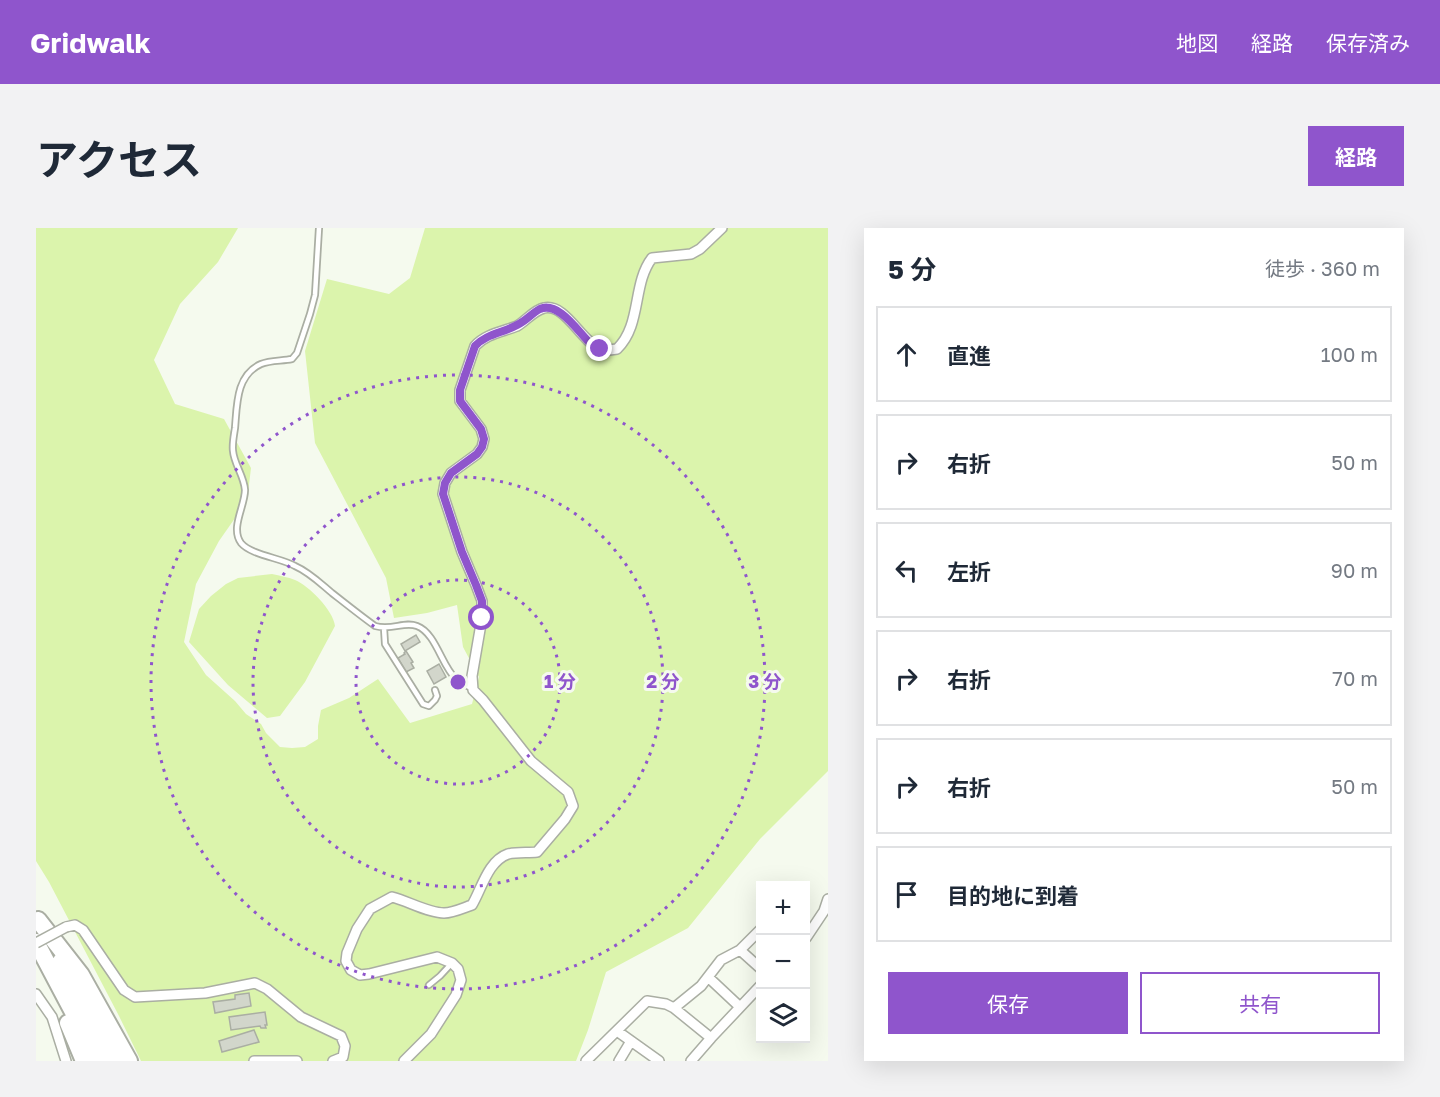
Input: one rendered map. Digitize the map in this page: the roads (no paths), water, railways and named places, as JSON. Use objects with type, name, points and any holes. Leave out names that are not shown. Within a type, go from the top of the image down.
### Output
[{"type":"highway","points":[[37,918],[113,1061]]},
{"type":"highway","points":[[37,918],[81,975],[129,1061]]},
{"type":"highway","points":[[36,943],[99,1061]]},
{"type":"highway","points":[[36,955],[84,1061]]},
{"type":"street","points":[[404,1061],[431,1034],[456,995],[461,980],[458,969],[452,963],[437,957],[369,974],[360,975],[351,970],[346,961],[347,952],[357,929],[370,909],[392,897],[433,912],[446,913],[472,905],[488,872],[499,858],[510,854],[537,852],[573,806],[567,792],[531,761],[473,690],[472,676],[482,618],[482,601],[462,552],[443,494],[445,483],[451,473],[477,454],[484,439],[481,429],[460,401],[460,390],[475,346],[489,336],[520,324],[542,308],[550,308],[567,318],[590,343],[600,349],[617,349],[625,341],[630,330],[645,268],[652,258],[691,254],[700,249],[722,228]]},
{"type":"street","points":[[808,935],[824,911],[828,899]]},
{"type":"street","points":[[36,943],[66,927],[75,926],[83,930],[124,990],[135,997],[205,993],[255,983],[267,989],[301,1017],[341,1036],[345,1046],[343,1057],[333,1061]]},
{"type":"street","points":[[674,1008],[700,986],[721,960],[740,950],[756,934]]},
{"type":"street","points":[[740,950],[756,964]]},
{"type":"street","points":[[708,976],[740,1008]]},
{"type":"street","points":[[691,1061],[757,989]]},
{"type":"street","points":[[36,994],[52,1017],[66,1061]]},
{"type":"street","points":[[586,1061],[647,1001],[666,1004],[674,1008],[711,1038]]},
{"type":"street","points":[[617,1031],[659,1061]]},
{"type":"street","points":[[619,1061],[631,1041]]},
{"type":"street","points":[[254,1061],[297,1061]]},
{"type":"lane","points":[[319,228],[315,295],[297,353],[292,359],[262,363],[245,377],[240,386],[233,452],[243,477],[245,491],[238,523],[238,536],[249,550],[284,561],[304,571],[375,626],[393,628],[406,624],[416,625],[425,630],[455,678],[473,690]]},
{"type":"lane","points":[[384,628],[385,644],[423,704],[429,706],[435,700],[437,696],[435,690]]},
{"type":"lane","points":[[429,985],[452,963]]}]
